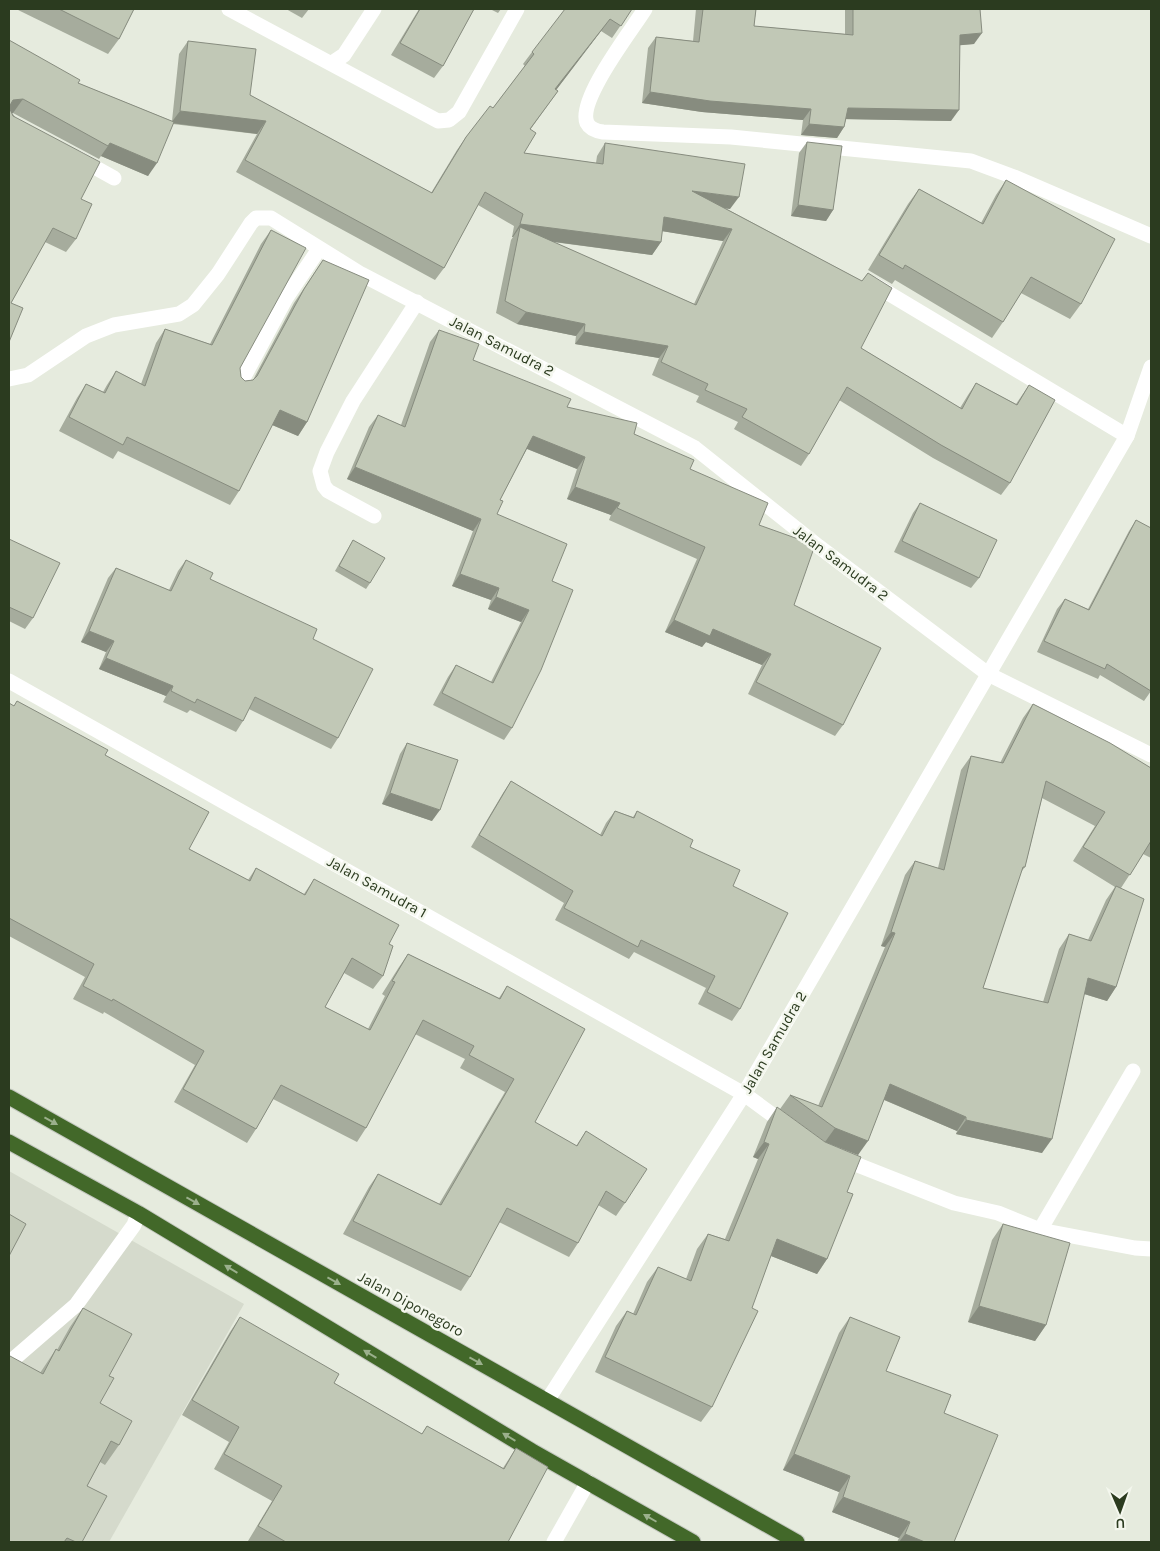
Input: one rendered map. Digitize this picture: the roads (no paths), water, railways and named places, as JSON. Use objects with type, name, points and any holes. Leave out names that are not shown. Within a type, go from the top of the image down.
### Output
[{"type":"highway","name":"Jalan Diponegoro","points":[[9,1098],[797,1542]]},
{"type":"highway","points":[[9,1142],[138,1213],[405,1375],[693,1542]]},
{"type":"street","points":[[229,9],[438,121],[449,120],[459,112],[517,9]]},
{"type":"street","points":[[332,63],[344,55],[374,9]]},
{"type":"street","points":[[645,9],[590,94],[586,115],[587,123],[594,130],[602,132],[731,137],[971,161],[1014,176],[1151,236]]},
{"type":"street","points":[[61,149],[114,178]]},
{"type":"street","name":"Jalan Samudra 2","points":[[9,379],[28,375],[86,336],[114,325],[179,314],[193,305],[218,274],[251,223],[256,218],[271,218],[319,249],[416,302],[695,448],[818,546],[988,674],[1151,755]]},
{"type":"street","points":[[239,386],[286,298],[319,249]]},
{"type":"street","points":[[866,279],[1127,436]]},
{"type":"street","points":[[374,516],[328,491],[324,486],[320,471],[327,452],[354,401],[416,302]]},
{"type":"street","name":"Jalan Samudra 2","points":[[547,1401],[744,1094],[1127,436],[1151,369]]},
{"type":"street","name":"Jalan Samudra 1","points":[[9,681],[744,1094],[797,1133]]},
{"type":"street","points":[[1040,1230],[1133,1071]]},
{"type":"street","points":[[828,1154],[954,1203],[998,1214],[1040,1230],[1135,1248],[1151,1249]]},
{"type":"street","points":[[9,1363],[76,1305],[134,1225],[138,1213]]},
{"type":"street","points":[[554,1542],[588,1482]]}]
